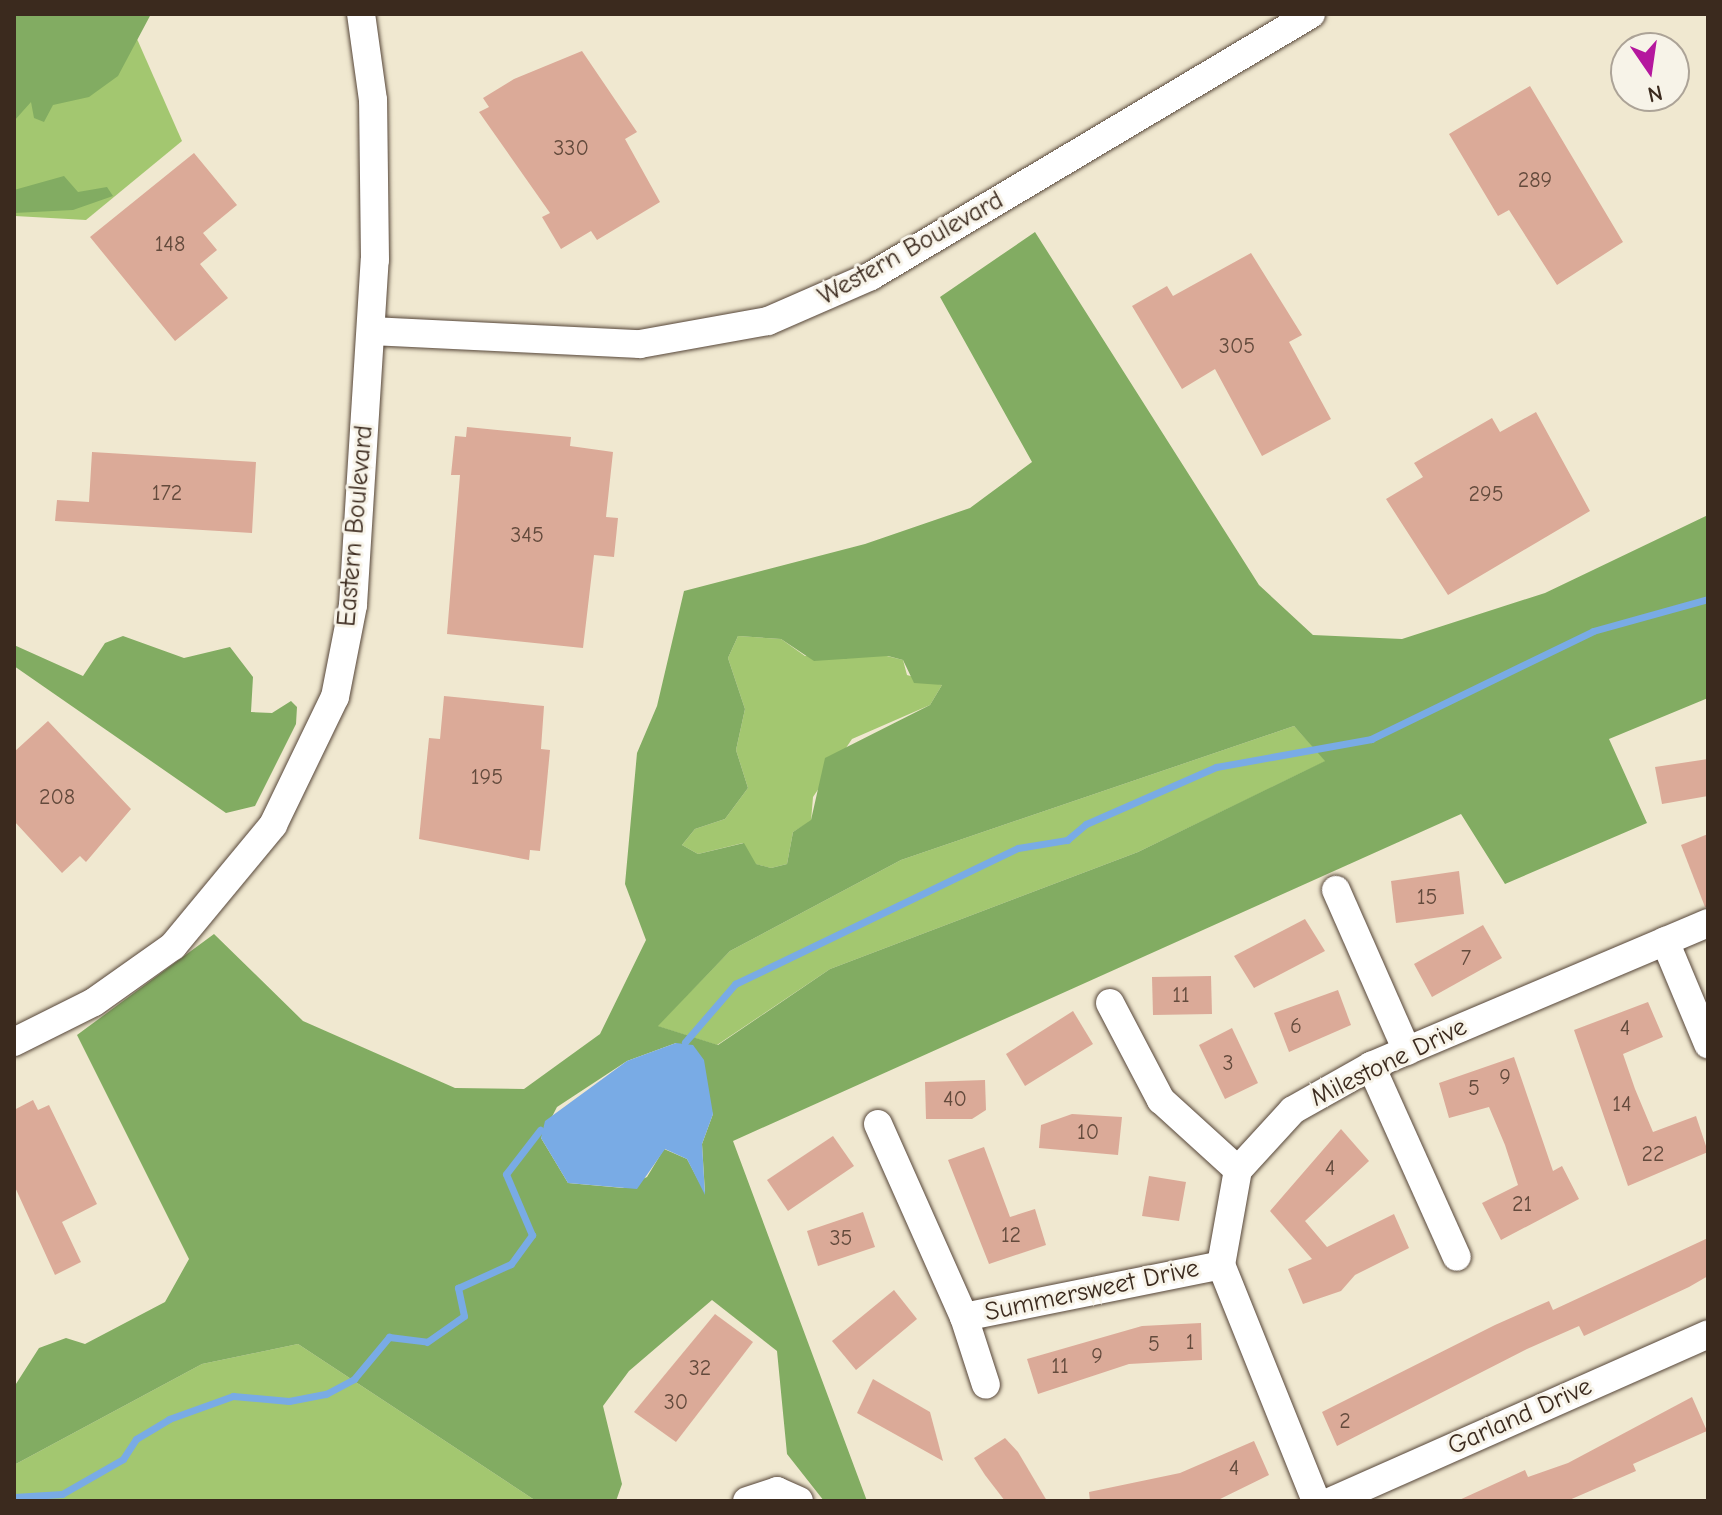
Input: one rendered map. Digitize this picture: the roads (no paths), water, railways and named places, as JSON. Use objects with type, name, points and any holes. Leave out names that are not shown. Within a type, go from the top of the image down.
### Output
[{"type":"street","name":"Eastern Boulevard","points":[[14,1042],[94,1002],[173,946],[240,873],[310,759],[335,697],[353,605],[371,331],[373,100],[361,14]]},
{"type":"street","name":"Western Boulevard","points":[[371,331],[626,345],[768,321],[871,276],[1311,14]]},
{"type":"street","points":[[1336,890],[1407,1051]]},
{"type":"street","name":"Milestone Drive","points":[[1238,1170],[1293,1110],[1371,1066],[1708,923]]},
{"type":"street","points":[[1665,941],[1708,1044]]},
{"type":"street","points":[[1110,1003],[1161,1100],[1238,1170],[1221,1265],[1316,1501]]},
{"type":"street","points":[[1371,1066],[1457,1257]]},
{"type":"street","name":"Summersweet Drive","points":[[878,1124],[964,1317],[986,1385]]},
{"type":"street","name":"Summersweet Drive","points":[[964,1317],[1221,1265]]},
{"type":"street","name":"Garland Drive","points":[[1332,1501],[1708,1334]]},
{"type":"street","points":[[747,1501],[777,1491],[799,1501]]},
{"type":"water","points":[[676,1043],[693,1045],[704,1060],[713,1114],[702,1144],[705,1195],[687,1159],[665,1149],[637,1189],[568,1183],[541,1138],[545,1121],[627,1061]]},
{"type":"waterway","points":[[685,1042],[735,984],[1018,848],[1067,840],[1086,824],[1216,767],[1371,739],[1593,631],[1708,599]]},
{"type":"waterway","points":[[14,1497],[62,1494],[123,1459],[136,1439],[169,1419],[233,1396],[289,1401],[326,1394],[354,1379],[389,1337],[427,1342],[464,1316],[458,1288],[511,1264],[532,1235],[506,1174],[540,1130]]}]
